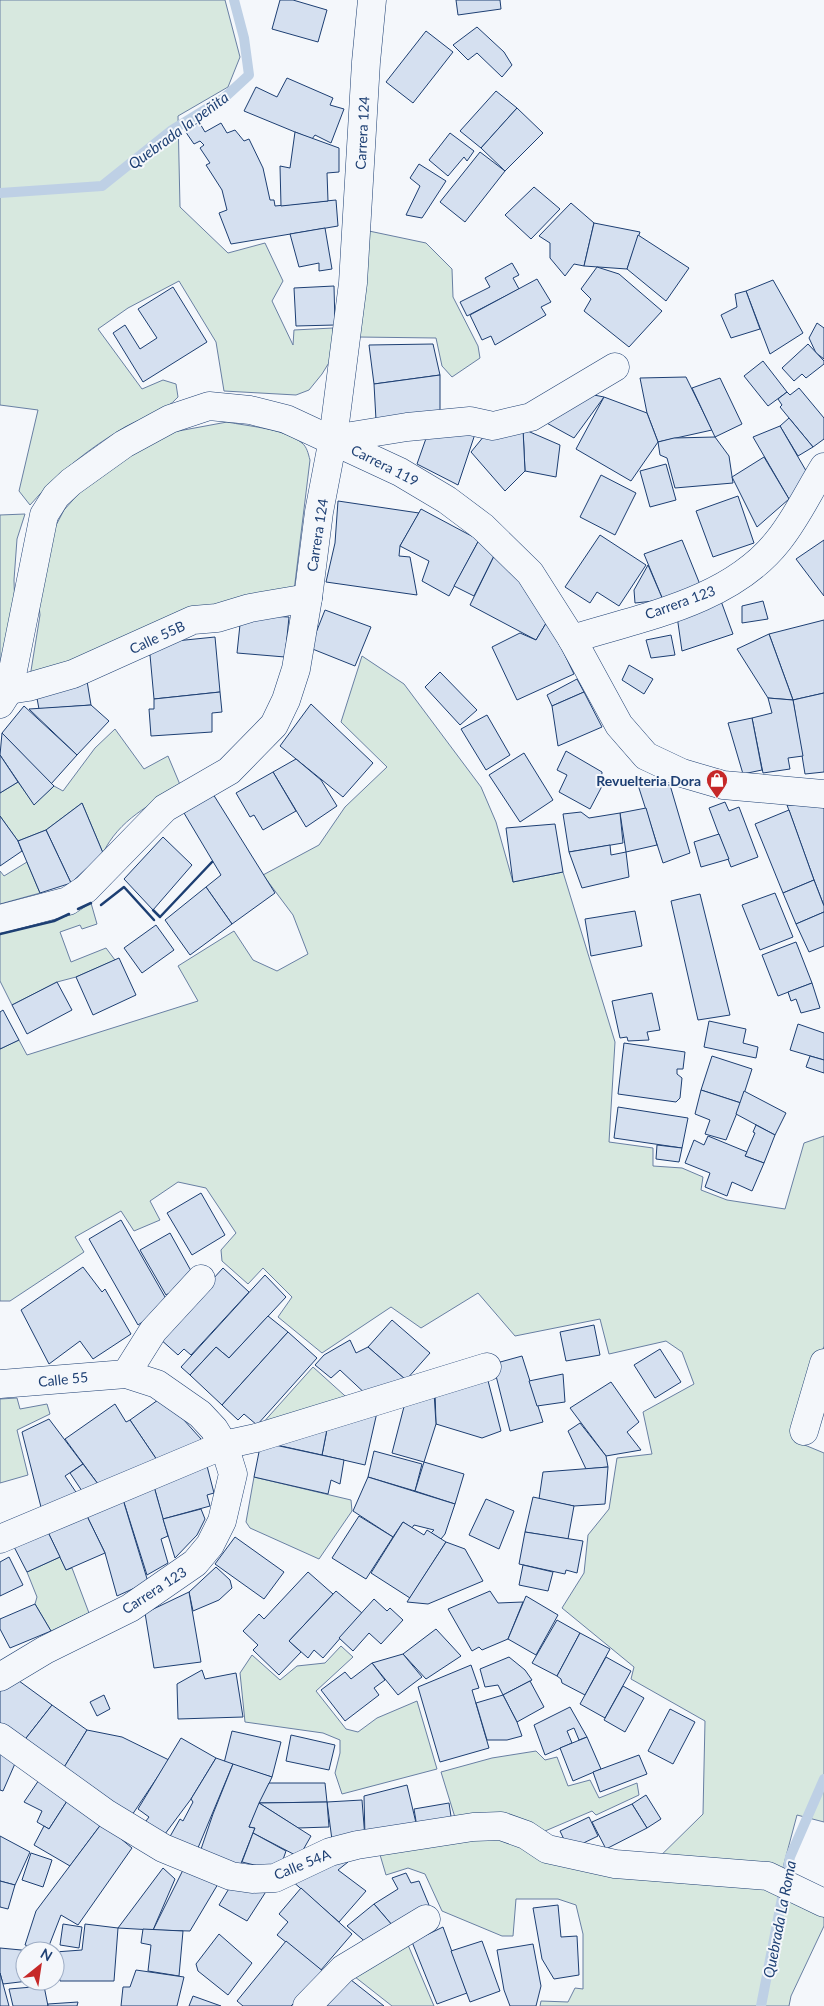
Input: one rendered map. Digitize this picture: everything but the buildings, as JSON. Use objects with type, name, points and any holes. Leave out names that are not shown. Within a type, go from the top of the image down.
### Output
[{"type":"street","name":"Carrera 124","points":[[0,919],[68,901],[86,889],[165,808],[229,771],[274,725],[286,700],[296,669],[308,598],[319,512],[333,440],[353,283],[366,62],[372,0]]},
{"type":"street","points":[[333,440],[407,427],[470,421],[493,426],[531,417],[615,367]]},
{"type":"street","name":"Carrera 119","points":[[4,697],[44,515],[56,496],[71,482],[124,444],[170,419],[208,406],[250,410],[286,419],[400,472],[448,500],[483,527],[530,573],[572,639],[619,725],[646,756],[682,773],[723,785],[824,794]]},
{"type":"street","name":"Carrera 123","points":[[572,639],[712,593],[746,572],[778,542],[824,467]]},
{"type":"street","name":"Calle 55B","points":[[4,697],[28,687],[73,674],[193,620],[217,618],[250,608],[308,598]]},
{"type":"street","points":[[126,1374],[154,1331],[201,1279]]},
{"type":"street","points":[[804,1431],[824,1363]]},
{"type":"street","points":[[0,1539],[224,1445],[256,1438],[487,1367]]},
{"type":"street","name":"Calle 55","points":[[0,1384],[126,1374],[157,1384],[185,1402],[214,1429],[224,1445]]},
{"type":"street","name":"Carrera 123","points":[[0,1677],[45,1650],[130,1608],[195,1563],[210,1545],[227,1508],[233,1474],[224,1445]]},
{"type":"street","name":"Calle 54A","points":[[0,1737],[108,1814],[155,1843],[231,1876],[252,1879],[275,1878],[330,1852],[357,1844],[473,1827],[501,1826],[526,1835],[548,1849],[615,1864],[768,1876],[815,1899]]},
{"type":"street","points":[[307,2006],[343,1969],[426,1919]]},
{"type":"shaded area","points":[[0,0],[225,0],[240,57],[228,87],[178,116],[180,207],[228,253],[265,243],[283,281],[272,301],[293,345],[294,330],[333,328],[333,356],[309,390],[296,395],[224,391],[216,342],[179,281],[128,308],[98,329],[142,389],[163,380],[176,384],[178,397],[166,407],[125,427],[98,444],[51,482],[30,505],[19,491],[38,410],[0,405]]},
{"type":"shaded area","points":[[369,231],[426,243],[452,269],[453,297],[478,346],[480,358],[452,377],[442,366],[436,338],[358,337]]},
{"type":"shaded area","points":[[227,422],[286,434],[302,443],[307,450],[310,460],[294,591],[30,677],[40,615],[38,598],[51,535],[64,510],[80,492],[131,454],[173,432]]},
{"type":"shaded area","points":[[25,514],[17,539],[14,580],[15,614],[0,678],[0,515]]},
{"type":"shaded area","points":[[362,656],[404,684],[481,787],[496,822],[513,882],[563,872],[615,1042],[609,1142],[653,1148],[653,1166],[682,1168],[703,1177],[701,1190],[727,1200],[785,1209],[804,1143],[824,1136],[824,1346],[795,1441],[824,1453],[824,1822],[797,1815],[777,1890],[824,1912],[824,1926],[791,1996],[789,2006],[540,2006],[541,2001],[568,2002],[575,1988],[583,1989],[583,1934],[576,1905],[558,1899],[516,1899],[513,1936],[502,1936],[442,1911],[425,1874],[408,1868],[386,1875],[378,1848],[497,1832],[644,1872],[703,1814],[705,1721],[631,1679],[634,1667],[562,1608],[584,1573],[588,1535],[609,1509],[617,1458],[652,1454],[643,1412],[694,1384],[682,1352],[666,1341],[609,1354],[600,1319],[515,1336],[478,1293],[421,1328],[391,1307],[322,1353],[278,1317],[292,1297],[263,1268],[248,1284],[222,1261],[221,1250],[236,1233],[206,1188],[178,1182],[150,1201],[160,1220],[134,1231],[121,1211],[75,1237],[84,1252],[10,1301],[0,1301],[0,1049],[19,1040],[27,1055],[198,1001],[178,966],[234,931],[253,960],[277,971],[308,954],[293,915],[263,875],[319,845],[345,807],[387,767],[341,722]]},
{"type":"shaded area","points":[[115,729],[144,769],[168,756],[181,787],[136,814],[118,831],[103,853],[82,803],[46,830],[18,841],[0,816],[0,793],[18,782],[34,804],[54,786],[63,791],[95,748]]},
{"type":"shaded area","points":[[27,862],[40,893],[0,904],[0,871],[4,876]]},
{"type":"shaded area","points":[[91,903],[97,924],[82,929],[80,925],[60,932],[71,962],[106,948],[115,960],[76,977],[57,982],[12,1005],[0,981],[0,934],[54,921]]},
{"type":"shaded area","points":[[313,1367],[354,1404],[261,1425]]},
{"type":"shaded area","points":[[17,1398],[20,1409],[47,1404],[50,1414],[17,1430],[28,1475],[0,1483],[0,1399]]},
{"type":"shaded area","points":[[254,1477],[351,1500],[352,1511],[319,1559],[250,1528],[246,1522]]},
{"type":"shaded area","points":[[60,1557],[66,1570],[72,1568],[89,1613],[51,1631],[35,1604],[37,1597],[27,1572]]},
{"type":"shaded area","points":[[341,1646],[353,1657],[316,1691],[346,1729],[358,1732],[377,1718],[417,1701],[437,1769],[342,1794],[335,1773],[340,1753],[340,1740],[323,1733],[245,1722],[240,1673],[252,1655],[280,1680],[297,1666],[325,1663]]},
{"type":"shaded area","points":[[536,1751],[545,1760],[557,1757],[568,1786],[590,1780],[599,1798],[637,1783],[639,1795],[596,1815],[592,1811],[538,1834],[457,1824],[441,1772],[492,1758]]},
{"type":"shaded area","points":[[408,1945],[434,2006],[392,2006],[350,1973]]},
{"type":"waterway","name":"Quebrada la peñita","points":[[0,193],[102,186],[172,130],[224,98],[249,75],[244,38],[234,0]]},
{"type":"waterway","name":"Quebrada La Roma","points":[[761,2006],[790,1857],[824,1779]]},
{"type":"wall","points":[[153,910],[160,917],[212,862]]},
{"type":"wall","points":[[101,905],[124,887],[154,920]]},
{"type":"wall","points":[[78,909],[91,903]]},
{"type":"wall","points":[[0,934],[54,921],[69,914]]},
{"type":"place","name":"Revuelteria Dora","points":[[717,799]]}]
